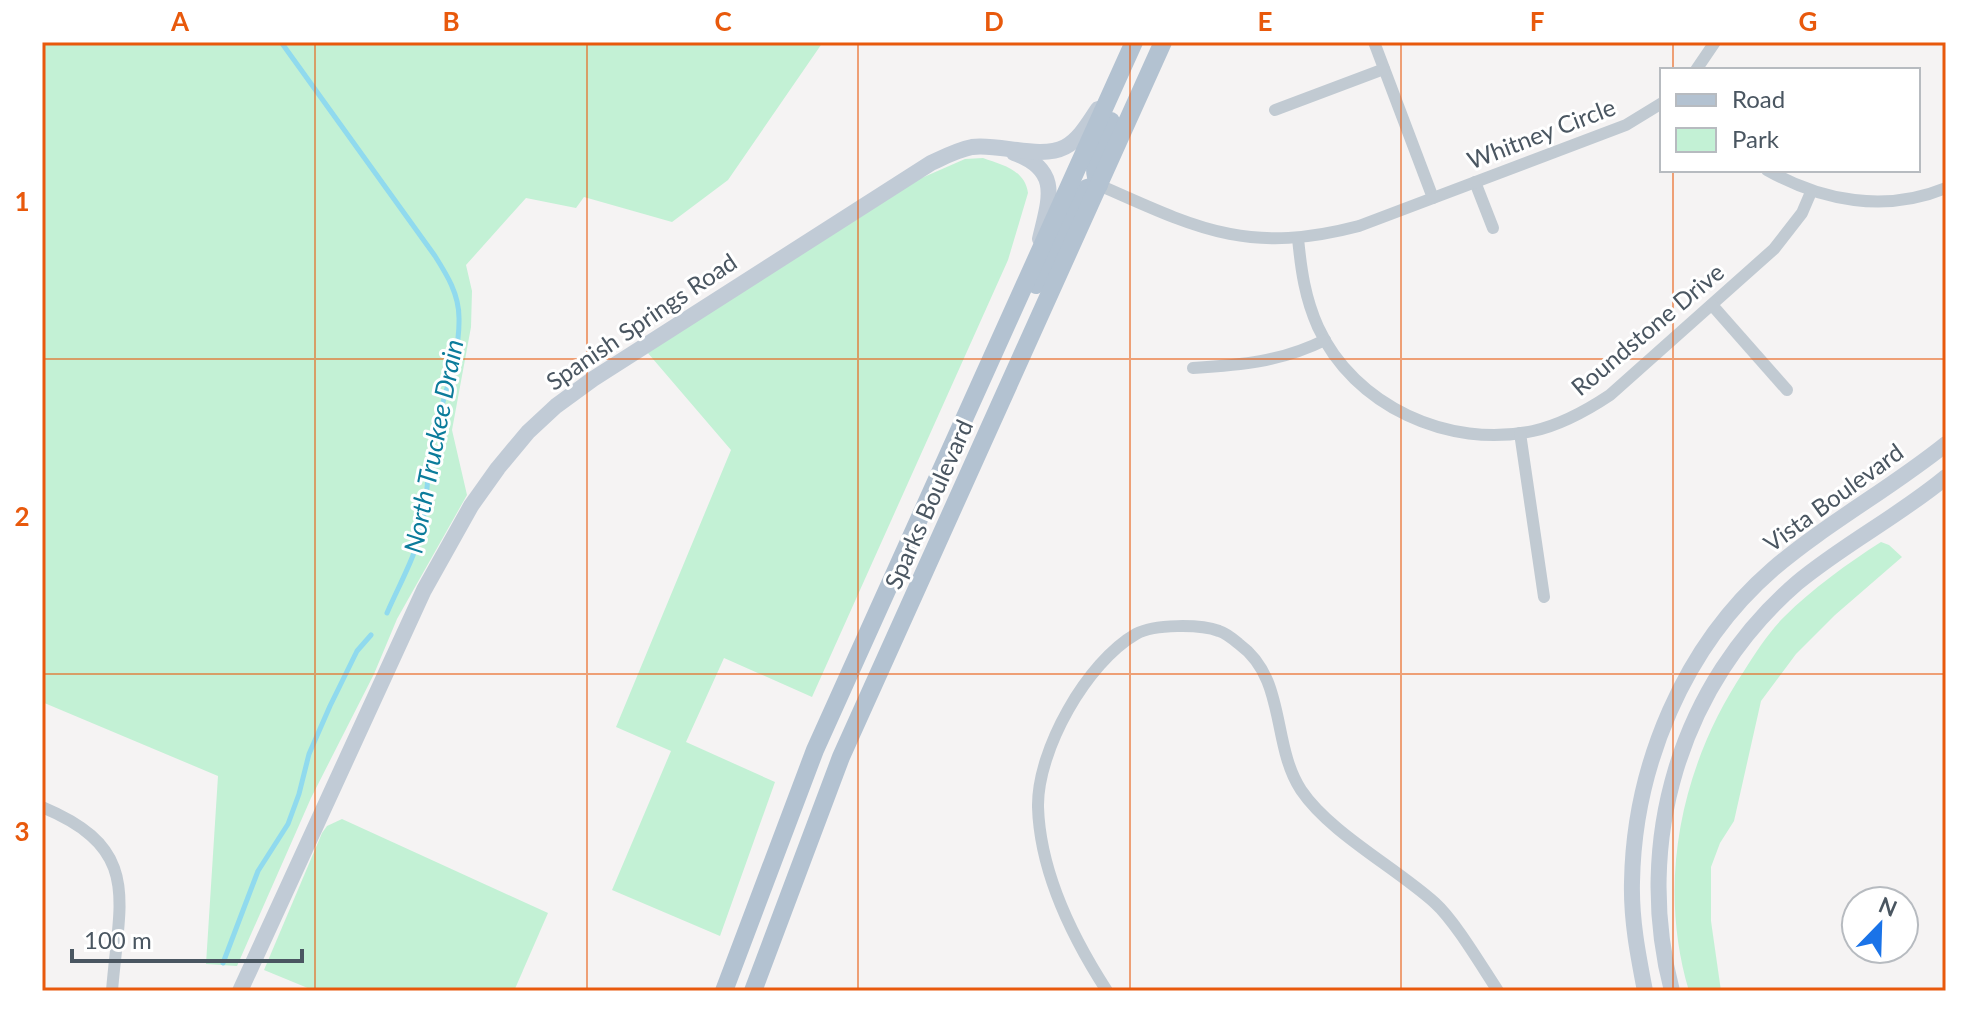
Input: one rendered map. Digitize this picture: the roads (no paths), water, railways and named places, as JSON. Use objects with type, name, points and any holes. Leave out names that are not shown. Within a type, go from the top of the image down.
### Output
[{"type":"main road","name":"Sparks Boulevard","points":[[724,991],[805,775],[1134,42]]},
{"type":"main road","points":[[968,409],[1010,338],[1079,197],[1087,188],[1099,185],[1094,175],[1094,165],[1147,42]]},
{"type":"main road","name":"Sparks Boulevard","points":[[753,991],[841,757],[1163,42]]},
{"type":"street","points":[[1374,42],[1433,198]]},
{"type":"street","points":[[1697,68],[1715,42]]},
{"type":"street","points":[[1275,110],[1384,69]]},
{"type":"street","name":"Spanish Springs Road","points":[[240,991],[424,590],[471,506],[528,432],[556,406],[637,349],[931,163],[973,147],[1031,151],[1064,147],[1084,129],[1117,81]]},
{"type":"street","name":"Whitney Circle","points":[[1099,185],[1184,223],[1212,231],[1242,237],[1298,238],[1359,226],[1626,125],[1660,104]]},
{"type":"street","points":[[1001,148],[1034,163],[1049,186],[1034,261]]},
{"type":"street","points":[[1771,172],[1811,192],[1838,199],[1888,202],[1946,188]]},
{"type":"street","points":[[1475,182],[1493,228]]},
{"type":"street","name":"Roundstone Drive","points":[[1298,238],[1301,275],[1308,302],[1325,340],[1358,381],[1399,412],[1422,423],[1474,435],[1520,433],[1561,423],[1610,395],[1782,241],[1802,213],[1811,192]]},
{"type":"street","points":[[1712,305],[1787,390]]},
{"type":"street","points":[[1193,368],[1251,365],[1278,359],[1325,340]]},
{"type":"street","points":[[1520,433],[1544,597]]},
{"type":"street","name":"Vista Boulevard","points":[[1645,991],[1635,936],[1631,885],[1634,849],[1649,765],[1682,687],[1708,642],[1770,572],[1803,544],[1946,444]]},
{"type":"street","name":"Vista Boulevard","points":[[1672,991],[1661,934],[1657,888],[1661,835],[1679,758],[1707,698],[1747,636],[1788,592],[1837,553],[1946,477]]},
{"type":"street","points":[[1107,991],[1089,964],[1050,880],[1038,806],[1041,775],[1055,734],[1096,667],[1138,633],[1189,624],[1221,631],[1249,651],[1266,672],[1286,760],[1302,791],[1327,819],[1438,905],[1498,991]]},
{"type":"street","points":[[42,807],[91,833],[105,848],[113,863],[119,898],[112,991]]},
{"type":"waterway","name":"North Truckee Drain","points":[[281,42],[435,256],[457,301],[457,348],[437,422],[423,522],[412,557],[387,613]]},
{"type":"waterway","name":"North Truckee Drain","points":[[223,963],[258,871],[288,824],[309,754],[330,706],[357,651],[371,635]]}]
